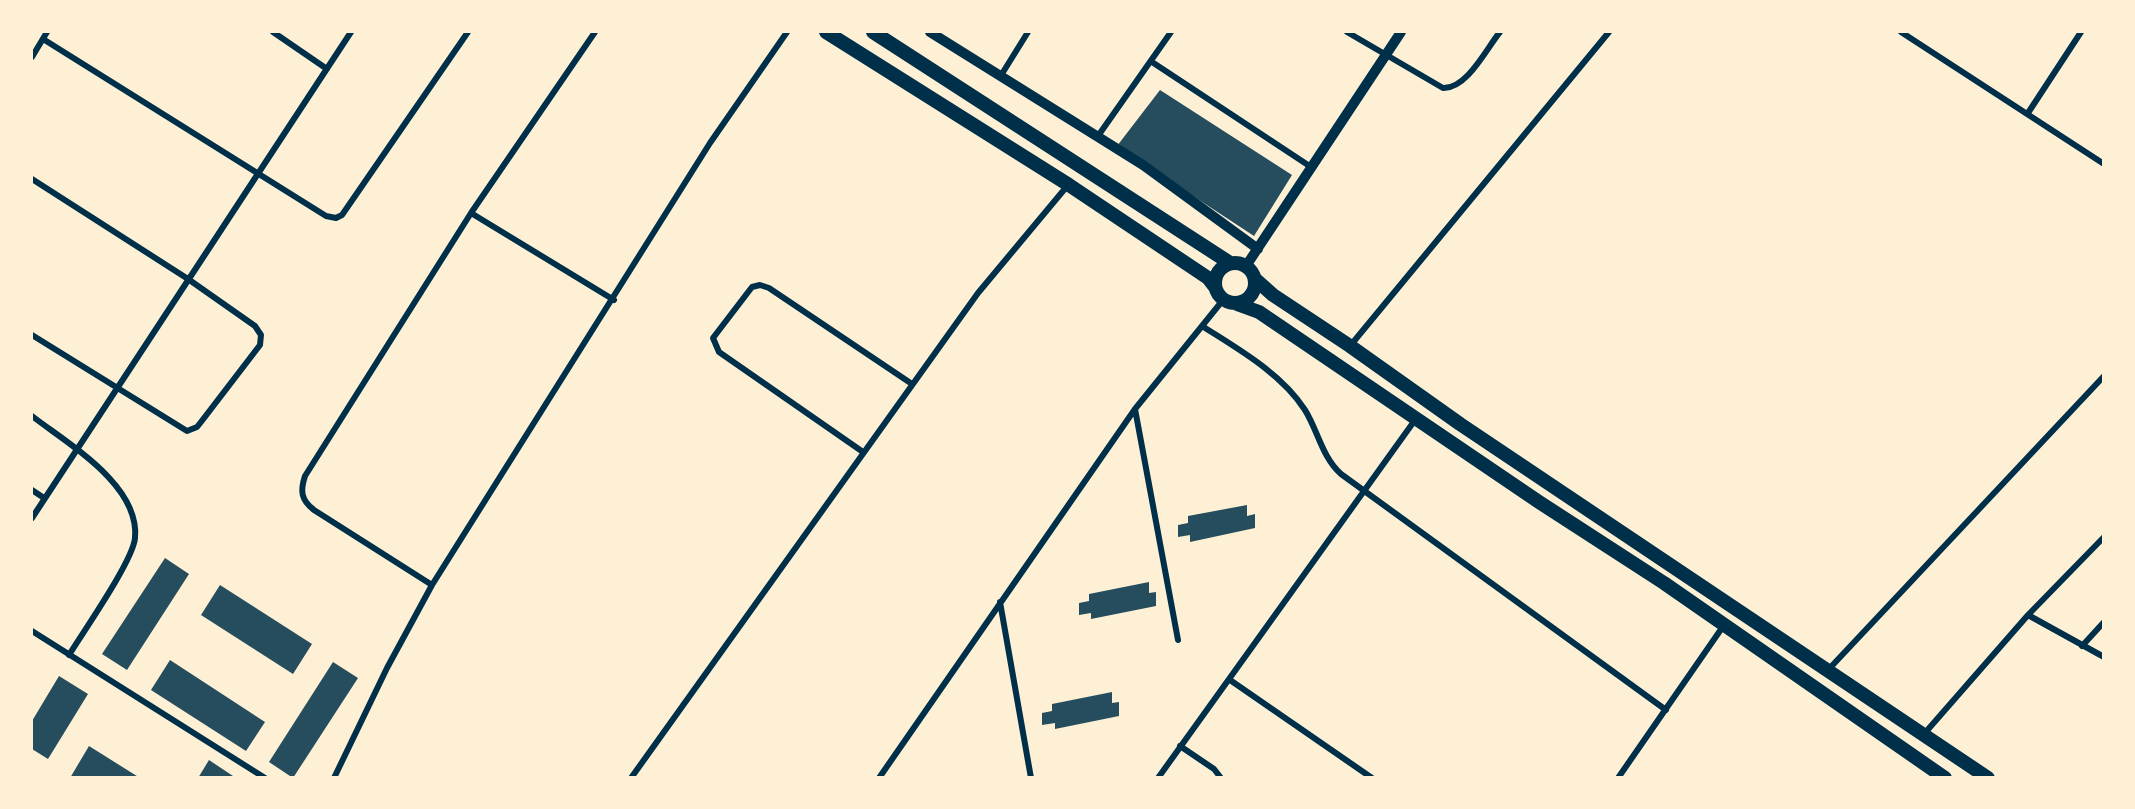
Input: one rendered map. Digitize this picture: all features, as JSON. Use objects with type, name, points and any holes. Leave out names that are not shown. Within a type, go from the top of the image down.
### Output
[{"type":"highway","points":[[826,32],[1069,185],[1208,278],[1230,302],[1259,312],[1725,624],[1945,777]]},
{"type":"highway","points":[[873,32],[1230,263],[1246,266],[1255,279],[1273,295],[1350,345],[1460,424],[1988,777]]},
{"type":"highway","points":[[1215,287],[1218,272],[1230,263]]},
{"type":"highway","points":[[1230,302],[1250,298],[1254,293],[1255,279]]},
{"type":"street","points":[[32,57],[47,32]]},
{"type":"street","points":[[273,32],[327,69]]},
{"type":"street","points":[[32,518],[351,32]]},
{"type":"street","points":[[43,39],[326,216],[336,218],[342,215],[468,32]]},
{"type":"street","points":[[432,585],[305,504],[302,487],[305,476],[471,213],[595,32]]},
{"type":"street","points":[[334,777],[387,668],[432,585],[614,300],[710,143],[788,32]]},
{"type":"street","points":[[930,32],[1143,165],[1258,249]]},
{"type":"street","points":[[1000,77],[1028,32]]},
{"type":"street","points":[[1098,136],[1171,32]]},
{"type":"street","points":[[1347,32],[1384,56],[1443,88],[1451,88],[1466,76],[1500,32]]},
{"type":"street","points":[[1246,266],[1401,32]]},
{"type":"street","points":[[1350,345],[1609,32]]},
{"type":"street","points":[[1901,32],[2103,164]]},
{"type":"street","points":[[2028,113],[2081,32]]},
{"type":"street","points":[[1152,62],[1312,168]]},
{"type":"street","points":[[32,179],[188,279],[255,326],[261,335],[260,345],[192,430],[187,431],[32,335]]},
{"type":"street","points":[[631,777],[978,293],[1069,185]]},
{"type":"street","points":[[471,213],[614,300]]},
{"type":"street","points":[[863,452],[720,352],[714,346],[713,338],[752,287],[760,285],[769,288],[912,384]]},
{"type":"street","points":[[879,777],[1135,409],[1202,326],[1230,302]]},
{"type":"street","points":[[1202,326],[1262,366],[1283,384],[1305,410],[1328,460],[1362,491],[1666,710]]},
{"type":"street","points":[[1828,670],[2103,376]]},
{"type":"street","points":[[1135,409],[1179,640]]},
{"type":"street","points":[[32,416],[110,476],[122,491],[131,515],[135,538],[123,566],[69,655]]},
{"type":"street","points":[[1158,777],[1416,419]]},
{"type":"street","points":[[32,490],[44,498]]},
{"type":"street","points":[[1924,734],[2028,615],[2103,537]]},
{"type":"street","points":[[1000,602],[1031,777]]},
{"type":"street","points":[[2028,615],[2103,657]]},
{"type":"street","points":[[2082,646],[2103,622]]},
{"type":"street","points":[[1618,777],[1725,624]]},
{"type":"street","points":[[32,631],[265,777]]},
{"type":"street","points":[[1230,680],[1372,777]]},
{"type":"street","points":[[1180,746],[1214,769],[1221,777]]},
{"type":"building","points":[[1160,90],[1292,175],[1254,236],[1117,146]]},
{"type":"building","points":[[1247,505],[1247,516],[1255,514],[1255,528],[1190,542],[1190,535],[1178,537],[1178,525],[1188,523],[1188,516]]},
{"type":"building","points":[[165,558],[189,574],[127,670],[102,654]]},
{"type":"building","points":[[1149,582],[1149,593],[1156,592],[1156,606],[1091,619],[1091,613],[1079,615],[1079,603],[1089,601],[1089,594]]},
{"type":"building","points":[[220,585],[312,644],[293,674],[201,615]]},
{"type":"building","points":[[170,660],[265,722],[246,751],[151,690]]},
{"type":"building","points":[[333,662],[358,678],[293,778],[269,762]]},
{"type":"building","points":[[59,676],[88,694],[48,759],[32,749],[32,721]]},
{"type":"building","points":[[1112,692],[1112,703],[1119,702],[1119,716],[1055,729],[1055,723],[1042,725],[1042,713],[1052,711],[1052,704]]},
{"type":"building","points":[[89,746],[140,778],[70,778]]},
{"type":"building","points":[[209,760],[236,778],[198,778]]}]
